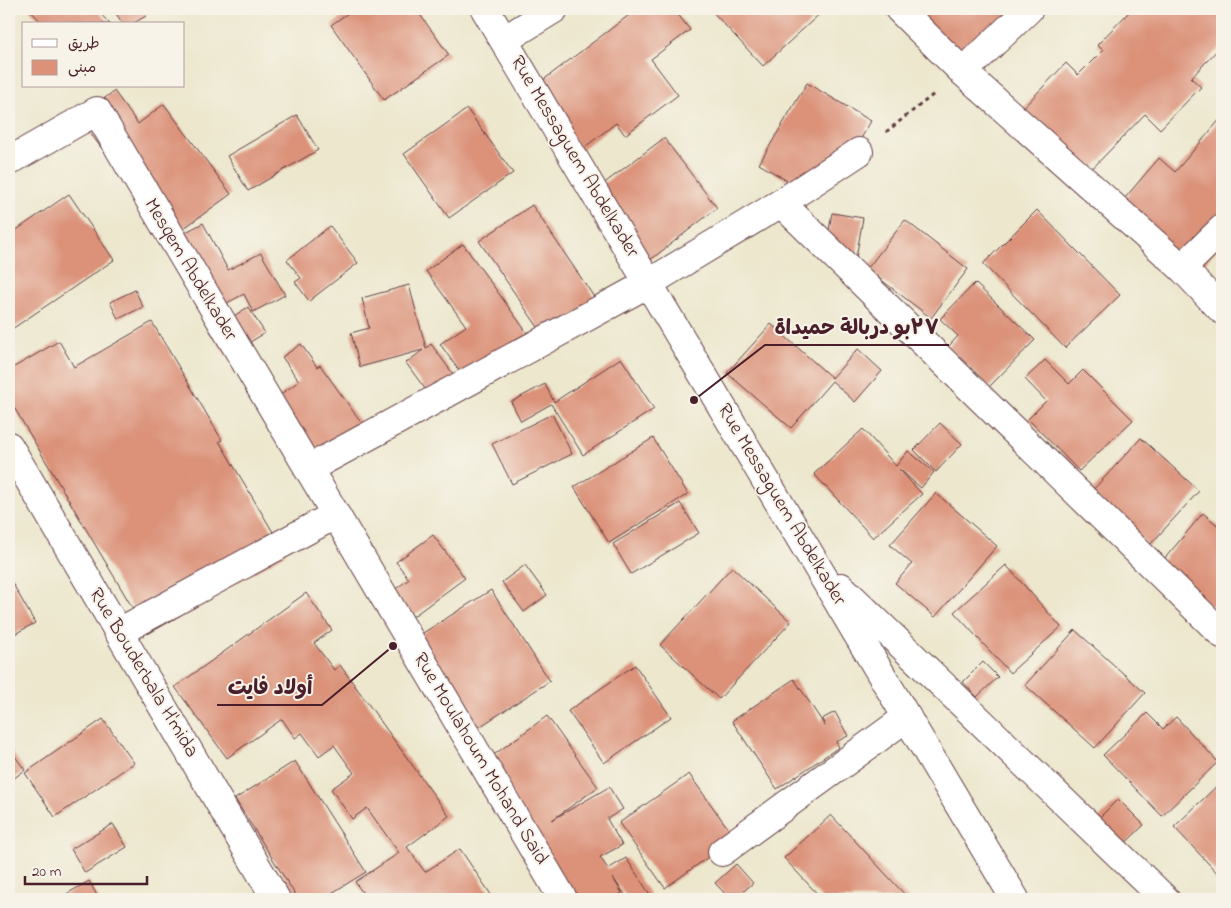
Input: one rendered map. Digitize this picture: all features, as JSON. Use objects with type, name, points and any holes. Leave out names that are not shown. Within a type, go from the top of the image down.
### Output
[{"type":"street","name":"Rue Messaguem Abdelkader","points":[[485,9],[1015,899]]},
{"type":"street","points":[[504,40],[554,9]]},
{"type":"street","points":[[899,9],[963,72],[1182,268],[1222,310]]},
{"type":"street","points":[[963,72],[1029,9]]},
{"type":"street","name":"Mesqem Abdelkader","points":[[9,161],[96,112],[335,515]]},
{"type":"street","points":[[308,469],[649,283],[781,203],[860,152]]},
{"type":"street","points":[[781,203],[1222,634]]},
{"type":"street","points":[[1182,268],[1222,230]]},
{"type":"street","name":"Rue Bouderbala H'mida","points":[[9,446],[276,899]]},
{"type":"street","points":[[118,632],[335,515]]},
{"type":"street","name":"Rue Moulahoum Mohand Said","points":[[335,515],[563,899]]},
{"type":"street","points":[[815,561],[1165,899]]},
{"type":"street","points":[[722,852],[907,717]]},
{"type":"path","points":[[860,152],[963,72]]},
{"type":"building","points":[[29,9],[96,9],[108,22],[41,22]]},
{"type":"building","points":[[113,9],[142,9],[146,16],[136,22],[122,22]]},
{"type":"building","points":[[354,9],[416,9],[449,55],[384,100],[331,25]]},
{"type":"building","points":[[637,9],[674,9],[690,30],[651,59],[678,95],[625,135],[616,123],[581,150],[534,87]]},
{"type":"building","points":[[710,9],[825,9],[763,66]]},
{"type":"building","points":[[891,9],[1036,9],[972,73]]},
{"type":"building","points":[[1132,9],[1222,9],[1222,45],[1191,78],[1201,87],[1160,129],[1145,114],[1087,174],[1020,111],[1066,63],[1078,75],[1103,50],[1097,45]]},
{"type":"building","points":[[807,83],[871,121],[847,163],[811,195],[759,164]]},
{"type":"building","points":[[114,91],[138,124],[164,104],[231,194],[169,239],[79,118]]},
{"type":"building","points":[[467,109],[513,173],[449,218],[404,154]]},
{"type":"building","points":[[297,115],[318,150],[248,191],[227,156]]},
{"type":"building","points":[[1222,117],[1222,243],[1191,279],[1113,212],[1159,158],[1175,172]]},
{"type":"building","points":[[664,138],[717,208],[649,261],[594,191]]},
{"type":"building","points":[[69,194],[114,260],[9,331],[9,235]]},
{"type":"building","points":[[532,205],[596,300],[544,336],[479,241]]},
{"type":"building","points":[[1037,210],[1120,295],[1065,348],[983,264]]},
{"type":"building","points":[[832,213],[863,218],[856,258],[825,253]]},
{"type":"building","points":[[905,220],[968,269],[931,318],[867,269]]},
{"type":"building","points":[[203,223],[228,270],[261,253],[285,295],[253,312],[244,294],[206,314],[167,242]]},
{"type":"building","points":[[330,226],[358,263],[309,301],[295,282],[301,278],[287,260]]},
{"type":"building","points":[[463,244],[533,341],[470,386],[440,344],[466,326],[426,271]]},
{"type":"building","points":[[975,283],[1035,340],[989,387],[948,347],[958,336],[940,319]]},
{"type":"building","points":[[409,285],[426,348],[431,344],[459,382],[434,401],[406,363],[423,350],[360,367],[351,333],[369,328],[362,298]]},
{"type":"building","points":[[135,290],[143,307],[118,319],[110,302]]},
{"type":"building","points":[[248,307],[265,333],[227,356],[210,331]]},
{"type":"building","points":[[152,322],[222,440],[219,441],[286,554],[148,634],[9,399],[9,370],[59,341],[74,367]]},
{"type":"building","points":[[771,324],[832,378],[858,349],[882,371],[855,402],[832,381],[791,428],[727,373]]},
{"type":"building","points":[[301,344],[317,367],[320,365],[373,439],[311,483],[259,410],[299,381],[282,357]]},
{"type":"building","points":[[621,358],[654,409],[583,455],[551,404],[521,421],[511,402],[545,384],[554,402]]},
{"type":"building","points":[[1045,360],[1069,384],[1083,370],[1133,420],[1079,471],[1028,419],[1046,401],[1025,379]]},
{"type":"building","points":[[552,414],[572,454],[512,484],[492,444]]},
{"type":"building","points":[[940,423],[962,444],[936,472],[914,450]]},
{"type":"building","points":[[863,429],[896,466],[908,451],[934,472],[921,488],[899,469],[922,494],[873,538],[814,474]]},
{"type":"building","points":[[653,438],[688,494],[609,543],[574,487]]},
{"type":"building","points":[[1141,438],[1199,491],[1149,546],[1091,492]]},
{"type":"building","points":[[936,493],[997,546],[935,617],[895,583],[912,564],[890,545]]},
{"type":"building","points":[[680,503],[699,533],[631,574],[613,544]]},
{"type":"building","points":[[1203,513],[1222,529],[1222,611],[1220,613],[1160,564]]},
{"type":"building","points":[[433,535],[465,578],[400,626],[381,600],[409,579],[396,562]]},
{"type":"building","points":[[525,565],[547,595],[524,612],[502,582]]},
{"type":"building","points":[[1006,565],[1061,627],[1010,673],[954,612]]},
{"type":"building","points":[[732,567],[791,622],[719,699],[660,645]]},
{"type":"building","points":[[9,577],[35,623],[9,637]]},
{"type":"building","points":[[491,590],[550,681],[464,737],[404,645]]},
{"type":"building","points":[[306,593],[332,630],[314,643],[334,670],[340,665],[449,816],[407,847],[425,872],[460,849],[494,899],[367,899],[355,882],[399,853],[367,808],[352,819],[331,789],[354,773],[334,745],[319,756],[302,733],[295,738],[282,719],[227,758],[175,687]]},
{"type":"building","points":[[1075,630],[1145,693],[1095,748],[1025,685]]},
{"type":"building","points":[[983,662],[998,677],[977,697],[963,682]]},
{"type":"building","points":[[635,665],[671,717],[604,763],[568,711]]},
{"type":"building","points":[[794,679],[825,726],[822,719],[835,712],[848,736],[836,742],[839,747],[777,789],[732,721]]},
{"type":"building","points":[[1147,713],[1163,729],[1176,717],[1218,762],[1162,816],[1103,755]]},
{"type":"building","points":[[547,716],[598,787],[552,820],[609,787],[623,809],[607,819],[622,845],[600,857],[608,869],[626,858],[653,899],[628,899],[613,878],[622,893],[612,899],[563,899],[473,770]]},
{"type":"building","points":[[103,719],[134,763],[55,817],[25,773]]},
{"type":"building","points":[[9,748],[25,770],[9,782]]},
{"type":"building","points":[[295,761],[366,872],[322,899],[298,899],[235,799]]},
{"type":"building","points":[[689,774],[735,838],[665,888],[619,823]]},
{"type":"building","points":[[1222,781],[1222,878],[1174,827]]},
{"type":"building","points":[[1118,799],[1144,825],[1115,853],[1090,827]]},
{"type":"building","points":[[831,815],[907,899],[822,899],[784,858]]},
{"type":"building","points":[[113,824],[127,847],[85,873],[71,849]]},
{"type":"building","points":[[736,864],[753,883],[735,899],[730,899],[715,883]]},
{"type":"building","points":[[89,881],[99,899],[58,899]]},
{"type":"place","name":"٣٧بو دربالة حميداة","points":[[694,400]]},
{"type":"place","name":"أولاد فايت","points":[[393,646]]}]
